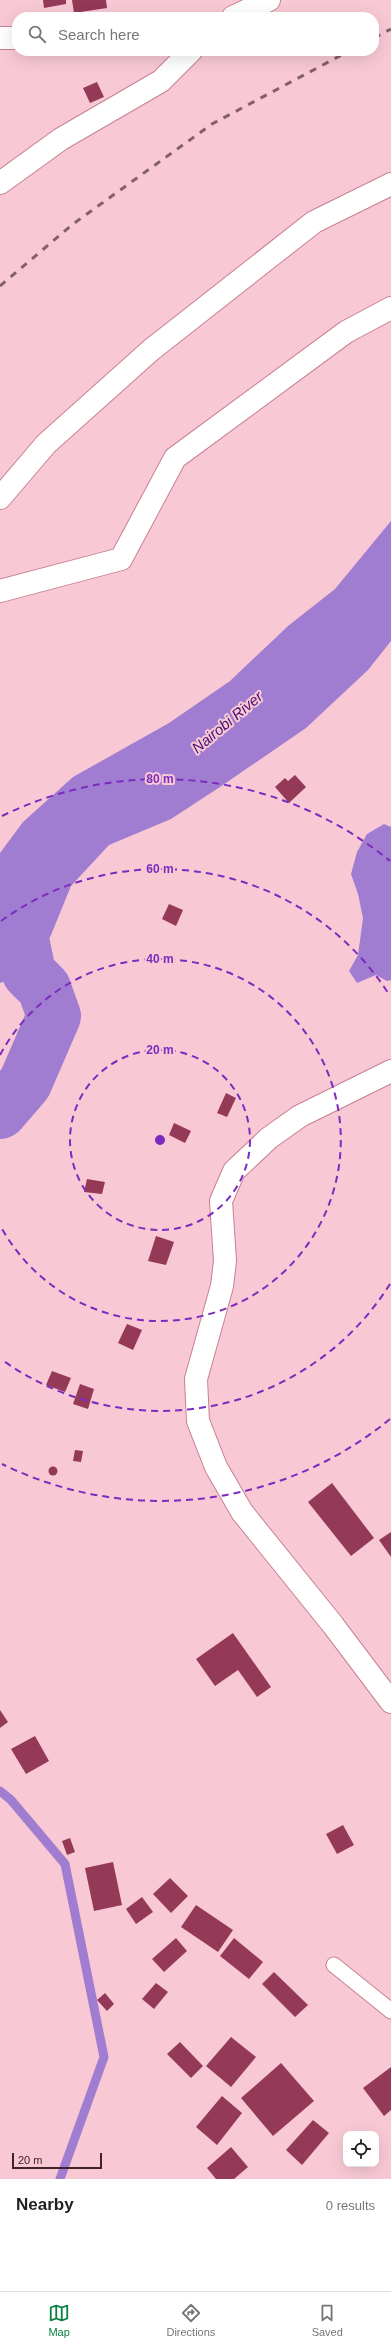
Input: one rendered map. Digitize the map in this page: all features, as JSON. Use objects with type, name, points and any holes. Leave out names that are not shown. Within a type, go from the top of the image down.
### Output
[{"type":"street","points":[[244,12],[269,0]]},
{"type":"street","points":[[0,38],[12,38]]},
{"type":"street","points":[[0,183],[61,139],[161,81],[186,56]]},
{"type":"street","points":[[0,498],[46,444],[150,350],[314,222],[391,184]]},
{"type":"street","points":[[0,592],[121,559],[174,458],[346,332],[391,308]]},
{"type":"street","points":[[391,1071],[300,1116],[269,1138],[234,1171],[221,1201],[225,1261],[222,1286],[196,1379],[198,1421],[216,1467],[242,1512],[333,1625],[391,1702]]},
{"type":"lane","points":[[334,1965],[391,2012]]},
{"type":"water","name":"Nairobi River","points":[[391,521],[391,641],[368,670],[306,728],[220,787],[171,819],[109,845],[71,886],[51,935],[29,973],[0,983],[0,853],[23,822],[73,777],[169,723],[230,681],[288,626],[335,589]]},
{"type":"water","points":[[384,824],[391,827],[391,980],[387,981],[376,975],[357,983],[349,971],[358,955],[363,918],[358,894],[351,874],[357,852],[367,834]]},
{"type":"building","points":[[43,0],[66,0],[66,4],[44,8]]},
{"type":"building","points":[[72,0],[106,0],[107,8],[74,12]]},
{"type":"building","points":[[97,82],[104,97],[90,103],[83,88]]},
{"type":"building","points":[[295,775],[306,787],[289,803],[275,787],[285,778],[288,781]]},
{"type":"building","points":[[169,904],[183,910],[176,926],[162,919]]},
{"type":"building","points":[[226,1093],[236,1098],[227,1117],[217,1113]]},
{"type":"building","points":[[174,1123],[191,1131],[185,1143],[169,1135]]},
{"type":"building","points":[[87,1179],[105,1182],[102,1194],[84,1192]]},
{"type":"building","points":[[156,1236],[174,1242],[166,1265],[148,1261]]},
{"type":"building","points":[[127,1324],[142,1330],[133,1350],[118,1343]]},
{"type":"building","points":[[52,1371],[71,1378],[65,1392],[46,1385]]},
{"type":"building","points":[[80,1384],[94,1389],[88,1409],[73,1404]]},
{"type":"building","points":[[75,1450],[83,1451],[81,1462],[73,1461]]},
{"type":"building","points":[[51,1467],[55,1467],[57,1471],[55,1475],[51,1475],[49,1473],[49,1469]]},
{"type":"building","points":[[332,1483],[374,1538],[351,1556],[308,1502]]},
{"type":"building","points":[[391,1532],[391,1557],[379,1540]]},
{"type":"building","points":[[233,1633],[271,1687],[257,1697],[238,1670],[215,1686],[196,1659]]},
{"type":"building","points":[[0,1710],[8,1722],[0,1728]]},
{"type":"building","points":[[35,1736],[49,1761],[26,1774],[11,1749]]},
{"type":"building","points":[[343,1825],[354,1845],[337,1854],[326,1834]]},
{"type":"building","points":[[70,1838],[75,1852],[67,1855],[62,1841]]},
{"type":"building","points":[[113,1862],[122,1905],[94,1911],[85,1868]]},
{"type":"building","points":[[170,1878],[188,1896],[171,1913],[153,1894]]},
{"type":"building","points":[[142,1897],[153,1912],[136,1924],[126,1909]]},
{"type":"building","points":[[196,1905],[233,1930],[218,1952],[181,1927]]},
{"type":"building","points":[[176,1938],[187,1951],[164,1972],[152,1959]]},
{"type":"building","points":[[234,1938],[263,1962],[249,1979],[220,1956]]},
{"type":"building","points":[[274,1972],[308,2005],[295,2017],[262,1984]]},
{"type":"building","points":[[156,1983],[168,1992],[154,2009],[142,1999]]},
{"type":"building","points":[[105,1993],[114,2004],[107,2011],[97,2000]]},
{"type":"building","points":[[231,2037],[256,2057],[231,2087],[206,2066]]},
{"type":"building","points":[[180,2042],[203,2066],[191,2078],[167,2054]]},
{"type":"building","points":[[281,2063],[314,2101],[273,2136],[241,2098]]},
{"type":"building","points":[[391,2067],[391,2110],[384,2116],[363,2088]]},
{"type":"building","points":[[222,2096],[242,2113],[217,2145],[196,2127]]},
{"type":"building","points":[[313,2120],[329,2133],[302,2165],[286,2150]]},
{"type":"building","points":[[231,2147],[248,2167],[234,2179],[216,2179],[207,2168]]},
{"type":"waterway","points":[[0,1112],[25,1083],[54,1016],[44,988],[29,973],[17,915],[24,900]]},
{"type":"waterway","points":[[0,1791],[11,1800],[65,1864],[104,2057],[60,2179]]},
{"type":"railway","points":[[379,35],[391,29]]},
{"type":"railway","points":[[0,286],[73,224],[212,124],[340,56]]}]
